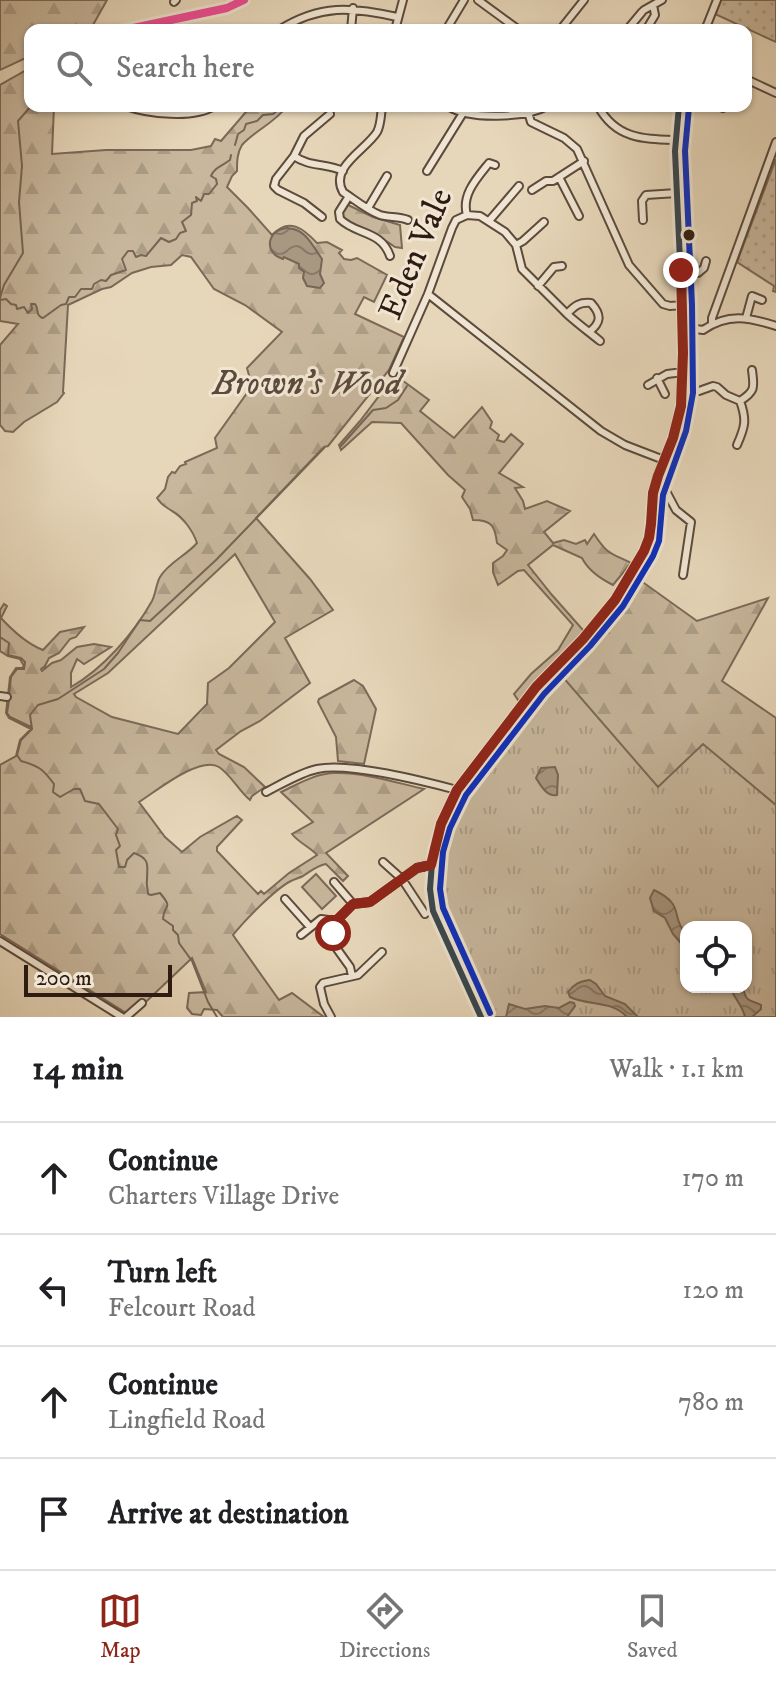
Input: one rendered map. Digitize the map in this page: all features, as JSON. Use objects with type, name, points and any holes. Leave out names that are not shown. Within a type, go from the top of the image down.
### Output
[{"type":"street","points":[[396,24],[403,0]]},
{"type":"street","points":[[450,24],[464,0]]},
{"type":"street","points":[[478,0],[511,24]]},
{"type":"street","points":[[632,24],[643,11],[662,0]]},
{"type":"street","points":[[707,24],[717,0]]},
{"type":"street","points":[[565,24],[586,1]]},
{"type":"street","points":[[650,24],[655,15],[653,5]]},
{"type":"street","points":[[293,24],[314,15],[353,8],[397,17]]},
{"type":"street","points":[[352,24],[353,8]]},
{"type":"street","points":[[752,83],[776,93]]},
{"type":"street","points":[[162,112],[203,112]]},
{"type":"street","points":[[381,112],[378,131],[343,171],[340,188],[384,216],[408,220]]},
{"type":"street","points":[[427,171],[463,113],[500,115],[528,112],[531,122],[564,138],[577,149],[629,265],[663,304],[682,305]]},
{"type":"street","points":[[602,112],[625,133],[641,138],[676,140]]},
{"type":"street","points":[[481,1017],[433,911],[431,865],[441,824],[457,790],[536,687],[583,639],[615,600],[649,538],[653,493],[676,428],[683,392],[676,140],[678,112]]},
{"type":"street","points":[[322,217],[304,203],[275,189],[276,179],[294,156],[304,136],[326,123],[330,114]]},
{"type":"street","points":[[712,323],[776,142]]},
{"type":"street","points":[[294,156],[308,164],[325,164],[343,171]]},
{"type":"street","points":[[532,190],[584,161]]},
{"type":"street","name":"Eden Vale","points":[[393,373],[428,294],[452,228],[456,220],[467,215],[464,205],[466,196],[489,163],[495,165]]},
{"type":"street","points":[[368,208],[387,176]]},
{"type":"street","points":[[559,177],[579,216]]},
{"type":"street","points":[[489,221],[519,186]]},
{"type":"street","points":[[643,220],[642,201],[646,195],[677,193]]},
{"type":"street","points":[[349,196],[339,212],[340,219],[378,238],[389,250],[390,256]]},
{"type":"street","points":[[467,215],[480,216],[505,232],[516,245],[522,269],[567,314],[600,341]]},
{"type":"street","points":[[516,245],[544,222]]},
{"type":"street","points":[[681,270],[698,273],[706,261]]},
{"type":"street","points":[[538,286],[554,267],[562,266]]},
{"type":"street","points":[[428,294],[601,431],[625,445],[664,460]]},
{"type":"street","points":[[746,318],[752,296],[762,300]]},
{"type":"street","points":[[567,314],[574,306],[591,303],[600,315],[589,332]]},
{"type":"street","points":[[682,327],[703,330],[712,323],[738,318],[776,326]]},
{"type":"street","points":[[740,401],[750,394],[754,386],[752,370]]},
{"type":"street","points":[[648,385],[667,374],[683,372]]},
{"type":"street","points":[[657,378],[665,394]]},
{"type":"street","points":[[683,392],[713,386],[740,401],[745,414],[744,429],[737,445]]},
{"type":"street","points":[[658,476],[676,510],[691,522],[683,575]]},
{"type":"street","points":[[266,792],[312,770],[338,768],[457,790]]},
{"type":"street","points":[[383,862],[402,879],[425,914]]},
{"type":"street","points":[[352,976],[350,967],[332,942],[336,921],[353,904],[370,902],[417,868],[431,865]]},
{"type":"street","points":[[334,882],[353,904]]},
{"type":"street","points":[[285,899],[310,927]]},
{"type":"street","points":[[301,935],[321,919],[336,921]]},
{"type":"street","points":[[0,941],[124,1017],[142,1003]]},
{"type":"street","points":[[331,1017],[320,987],[323,983],[358,975],[382,952]]},
{"type":"green space","points":[[0,0],[107,0],[94,24],[24,24],[24,59],[0,70]]},
{"type":"green space","points":[[721,0],[776,0],[776,42],[752,31],[752,24],[737,24],[715,14]]},
{"type":"green space","name":"Brown's Wood","points":[[24,71],[24,112],[54,112],[52,154],[106,150],[191,150],[211,146],[215,139],[221,141],[246,112],[282,112],[242,145],[237,171],[227,187],[272,235],[284,227],[296,227],[317,243],[327,242],[342,250],[339,253],[344,259],[357,258],[387,275],[374,302],[364,297],[355,314],[404,337],[389,370],[328,446],[256,518],[333,610],[285,638],[310,683],[216,750],[244,767],[265,787],[250,800],[219,767],[201,766],[166,783],[139,802],[165,837],[182,852],[200,837],[237,816],[242,820],[217,847],[217,851],[258,894],[261,891],[264,894],[317,855],[292,834],[313,822],[281,792],[328,773],[368,776],[424,789],[326,853],[348,876],[343,881],[326,864],[316,867],[277,891],[233,935],[279,1000],[292,993],[324,1017],[223,1017],[217,1010],[204,1009],[201,1015],[192,1014],[187,1008],[189,993],[206,992],[192,958],[131,1016],[0,934],[0,765],[16,756],[20,740],[31,729],[9,718],[6,713],[10,677],[16,668],[24,666],[20,659],[0,651],[0,610],[4,604],[7,606],[1,618],[20,637],[43,650],[60,632],[84,627],[59,653],[49,658],[42,671],[77,647],[94,644],[111,647],[84,664],[77,659],[71,673],[71,687],[106,660],[145,613],[163,572],[197,543],[184,521],[157,498],[165,489],[168,477],[185,462],[217,448],[215,438],[252,386],[247,368],[282,332],[245,305],[214,289],[191,257],[182,255],[171,265],[132,273],[111,287],[68,305],[64,393],[57,402],[13,432],[5,431],[0,425],[0,345],[18,324],[0,321],[0,85]],"holes":[[[235,554],[275,622],[229,668],[208,683],[207,704],[178,734],[112,717],[74,694],[108,673]]]},
{"type":"green space","points":[[776,159],[776,292],[773,291],[774,286],[737,262]]},
{"type":"green space","points":[[346,204],[400,225],[402,248],[344,222],[341,212]]},
{"type":"green space","points":[[395,375],[429,400],[420,411],[454,438],[482,407],[492,422],[490,428],[499,435],[497,440],[504,442],[511,434],[523,444],[499,473],[523,487],[515,488],[525,509],[547,501],[570,511],[544,532],[553,543],[564,540],[576,544],[585,540],[587,544],[594,534],[610,552],[631,563],[613,585],[595,574],[582,558],[553,545],[528,565],[590,638],[637,578],[697,621],[768,598],[722,681],[776,718],[776,805],[703,744],[658,787],[562,676],[474,789],[456,821],[445,865],[444,891],[450,918],[470,964],[464,969],[437,905],[434,879],[442,837],[459,801],[524,709],[514,694],[558,650],[573,625],[524,570],[498,585],[493,563],[507,550],[497,543],[491,525],[473,520],[462,497],[465,490],[401,423],[372,422],[341,450],[339,445]]},
{"type":"green space","points":[[562,675],[658,786],[703,743],[776,805],[776,1017],[482,1017],[477,995],[464,969],[470,964],[446,902],[446,859],[450,839],[464,804]]},
{"type":"green space","points":[[354,680],[363,686],[376,709],[364,764],[338,761],[336,737],[318,702]]},
{"type":"green space","points":[[316,874],[336,896],[322,909],[302,887]]},
{"type":"water","points":[[287,228],[304,235],[322,259],[320,274],[324,283],[320,288],[307,286],[299,264],[272,252],[272,237]]},
{"type":"water","points":[[555,767],[558,775],[557,795],[553,795],[536,778],[541,768]]},
{"type":"water","points":[[654,890],[674,906],[680,925],[680,942],[665,918],[654,911],[650,898]]},
{"type":"water","points":[[590,980],[605,996],[625,1004],[638,1017],[627,1017],[614,1008],[570,997],[568,992],[573,987]]},
{"type":"water","points":[[733,993],[745,993],[747,998],[761,1005],[752,1017],[745,1017]]},
{"type":"water","points":[[570,1002],[575,1006],[567,1017],[506,1017],[509,1004],[525,1009],[545,1006],[559,1008]]},
{"type":"waterway","points":[[0,298],[23,253],[18,121],[26,112]]},
{"type":"waterway","points":[[235,145],[238,134],[246,124],[276,112]]},
{"type":"waterway","points":[[0,300],[6,299],[17,309],[24,307],[28,313],[32,309],[31,304],[35,304],[39,316],[43,318],[66,304],[69,297],[75,297],[81,289],[92,289],[101,280],[106,281],[111,275],[126,270],[122,259],[128,251],[133,251],[136,257],[146,256],[161,238],[169,242],[176,239],[186,231],[182,222],[191,215],[192,203],[197,201],[196,197],[201,201],[204,194],[209,194],[217,184],[211,176],[230,160],[231,155]]},
{"type":"waterway","points":[[341,446],[373,410],[386,408],[398,400],[407,386]]},
{"type":"waterway","points":[[217,1017],[192,961],[179,943],[178,935],[173,926],[163,919],[167,902],[160,893],[148,894],[146,860],[134,853],[125,867],[119,867],[116,850],[120,846],[116,835],[118,829],[99,804],[85,801],[80,789],[60,797],[53,792],[54,784],[43,771],[21,761],[17,755],[21,740],[32,729],[30,715],[38,705],[58,699],[104,669],[140,620],[150,621],[216,560],[324,448]]},
{"type":"waterway","points":[[0,637],[9,643],[8,655],[25,662],[24,669],[17,669],[11,677],[9,695]]},
{"type":"waterway","points":[[9,700],[7,713],[10,717],[31,727]]},
{"type":"transit line","points":[[152,24],[227,8],[244,0]]},
{"type":"transit line","points":[[481,1017],[433,911],[430,889],[433,850],[457,790],[536,687],[583,639],[615,600],[649,538],[653,493],[676,428],[683,392],[675,151],[678,112]]},
{"type":"transit line","points":[[490,1013],[443,908],[440,889],[443,852],[450,828],[466,795],[544,694],[623,606],[659,541],[663,495],[686,431],[693,393],[685,151],[689,112]]},
{"type":"route","points":[[333,933],[336,921],[353,904],[370,902],[417,868],[431,865],[441,824],[457,790],[536,687],[583,639],[615,600],[644,551],[649,538],[653,493],[673,438],[683,392],[681,270]]}]
